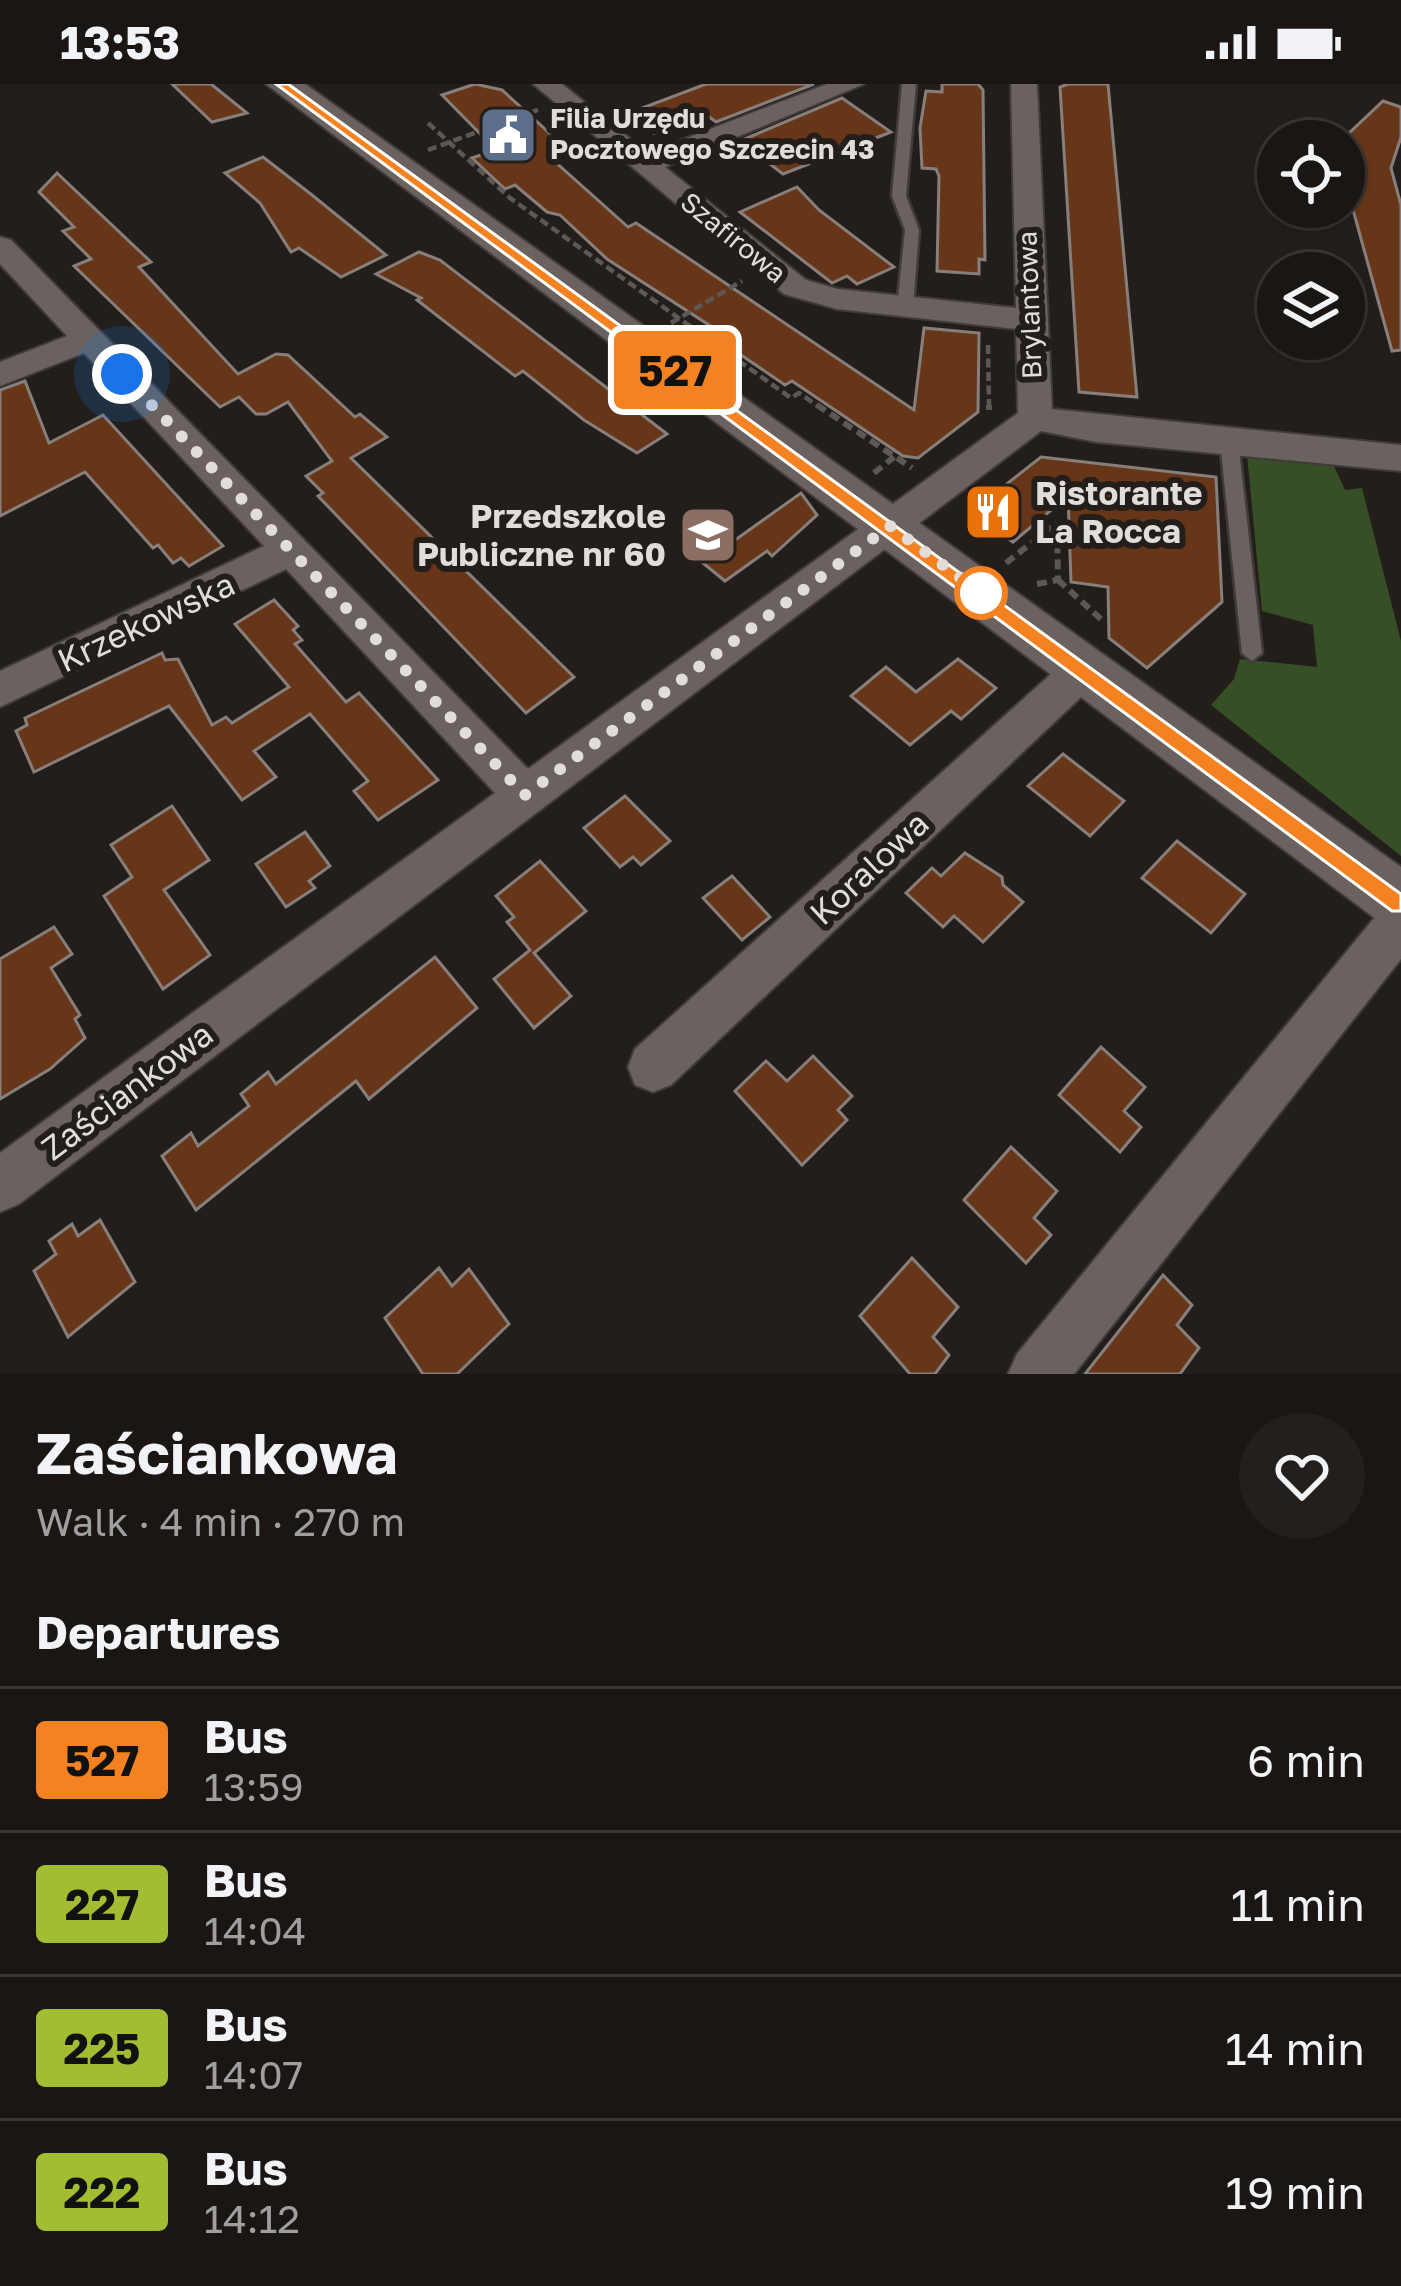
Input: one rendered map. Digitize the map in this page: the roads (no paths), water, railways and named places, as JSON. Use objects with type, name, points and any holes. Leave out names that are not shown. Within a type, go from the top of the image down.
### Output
[{"type":"street","points":[[283,84],[890,526],[1094,645],[1401,902]]},
{"type":"street","points":[[644,165],[851,84]]},
{"type":"street","name":"Brylantowa","points":[[890,526],[1035,418],[1028,320],[1024,84]]},
{"type":"street","name":"Szafirowa","points":[[556,92],[795,287],[820,296],[1028,320]]},
{"type":"street","points":[[1,247],[525,795]]},
{"type":"street","points":[[0,375],[89,339]]},
{"type":"street","points":[[1035,418],[1096,430],[1401,458]]},
{"type":"street","name":"Zaściankowa","points":[[0,1185],[890,526]]},
{"type":"street","name":"Krzekowska","points":[[0,689],[290,551]]},
{"type":"street","name":"Koralowa","points":[[653,1066],[1094,645]]},
{"type":"street","points":[[1037,1374],[1401,922]]},
{"type":"lane","points":[[905,307],[912,230],[899,196],[910,84]]},
{"type":"lane","points":[[1229,441],[1252,653]]},
{"type":"place","name":"Filia Urzędu Pocztowego Szczecin 43","points":[[508,135]]},
{"type":"place","name":"Ristorante La Rocca","points":[[993,512]]},
{"type":"place","name":"Przedszkole Publiczne nr 60","points":[[708,535]]}]
